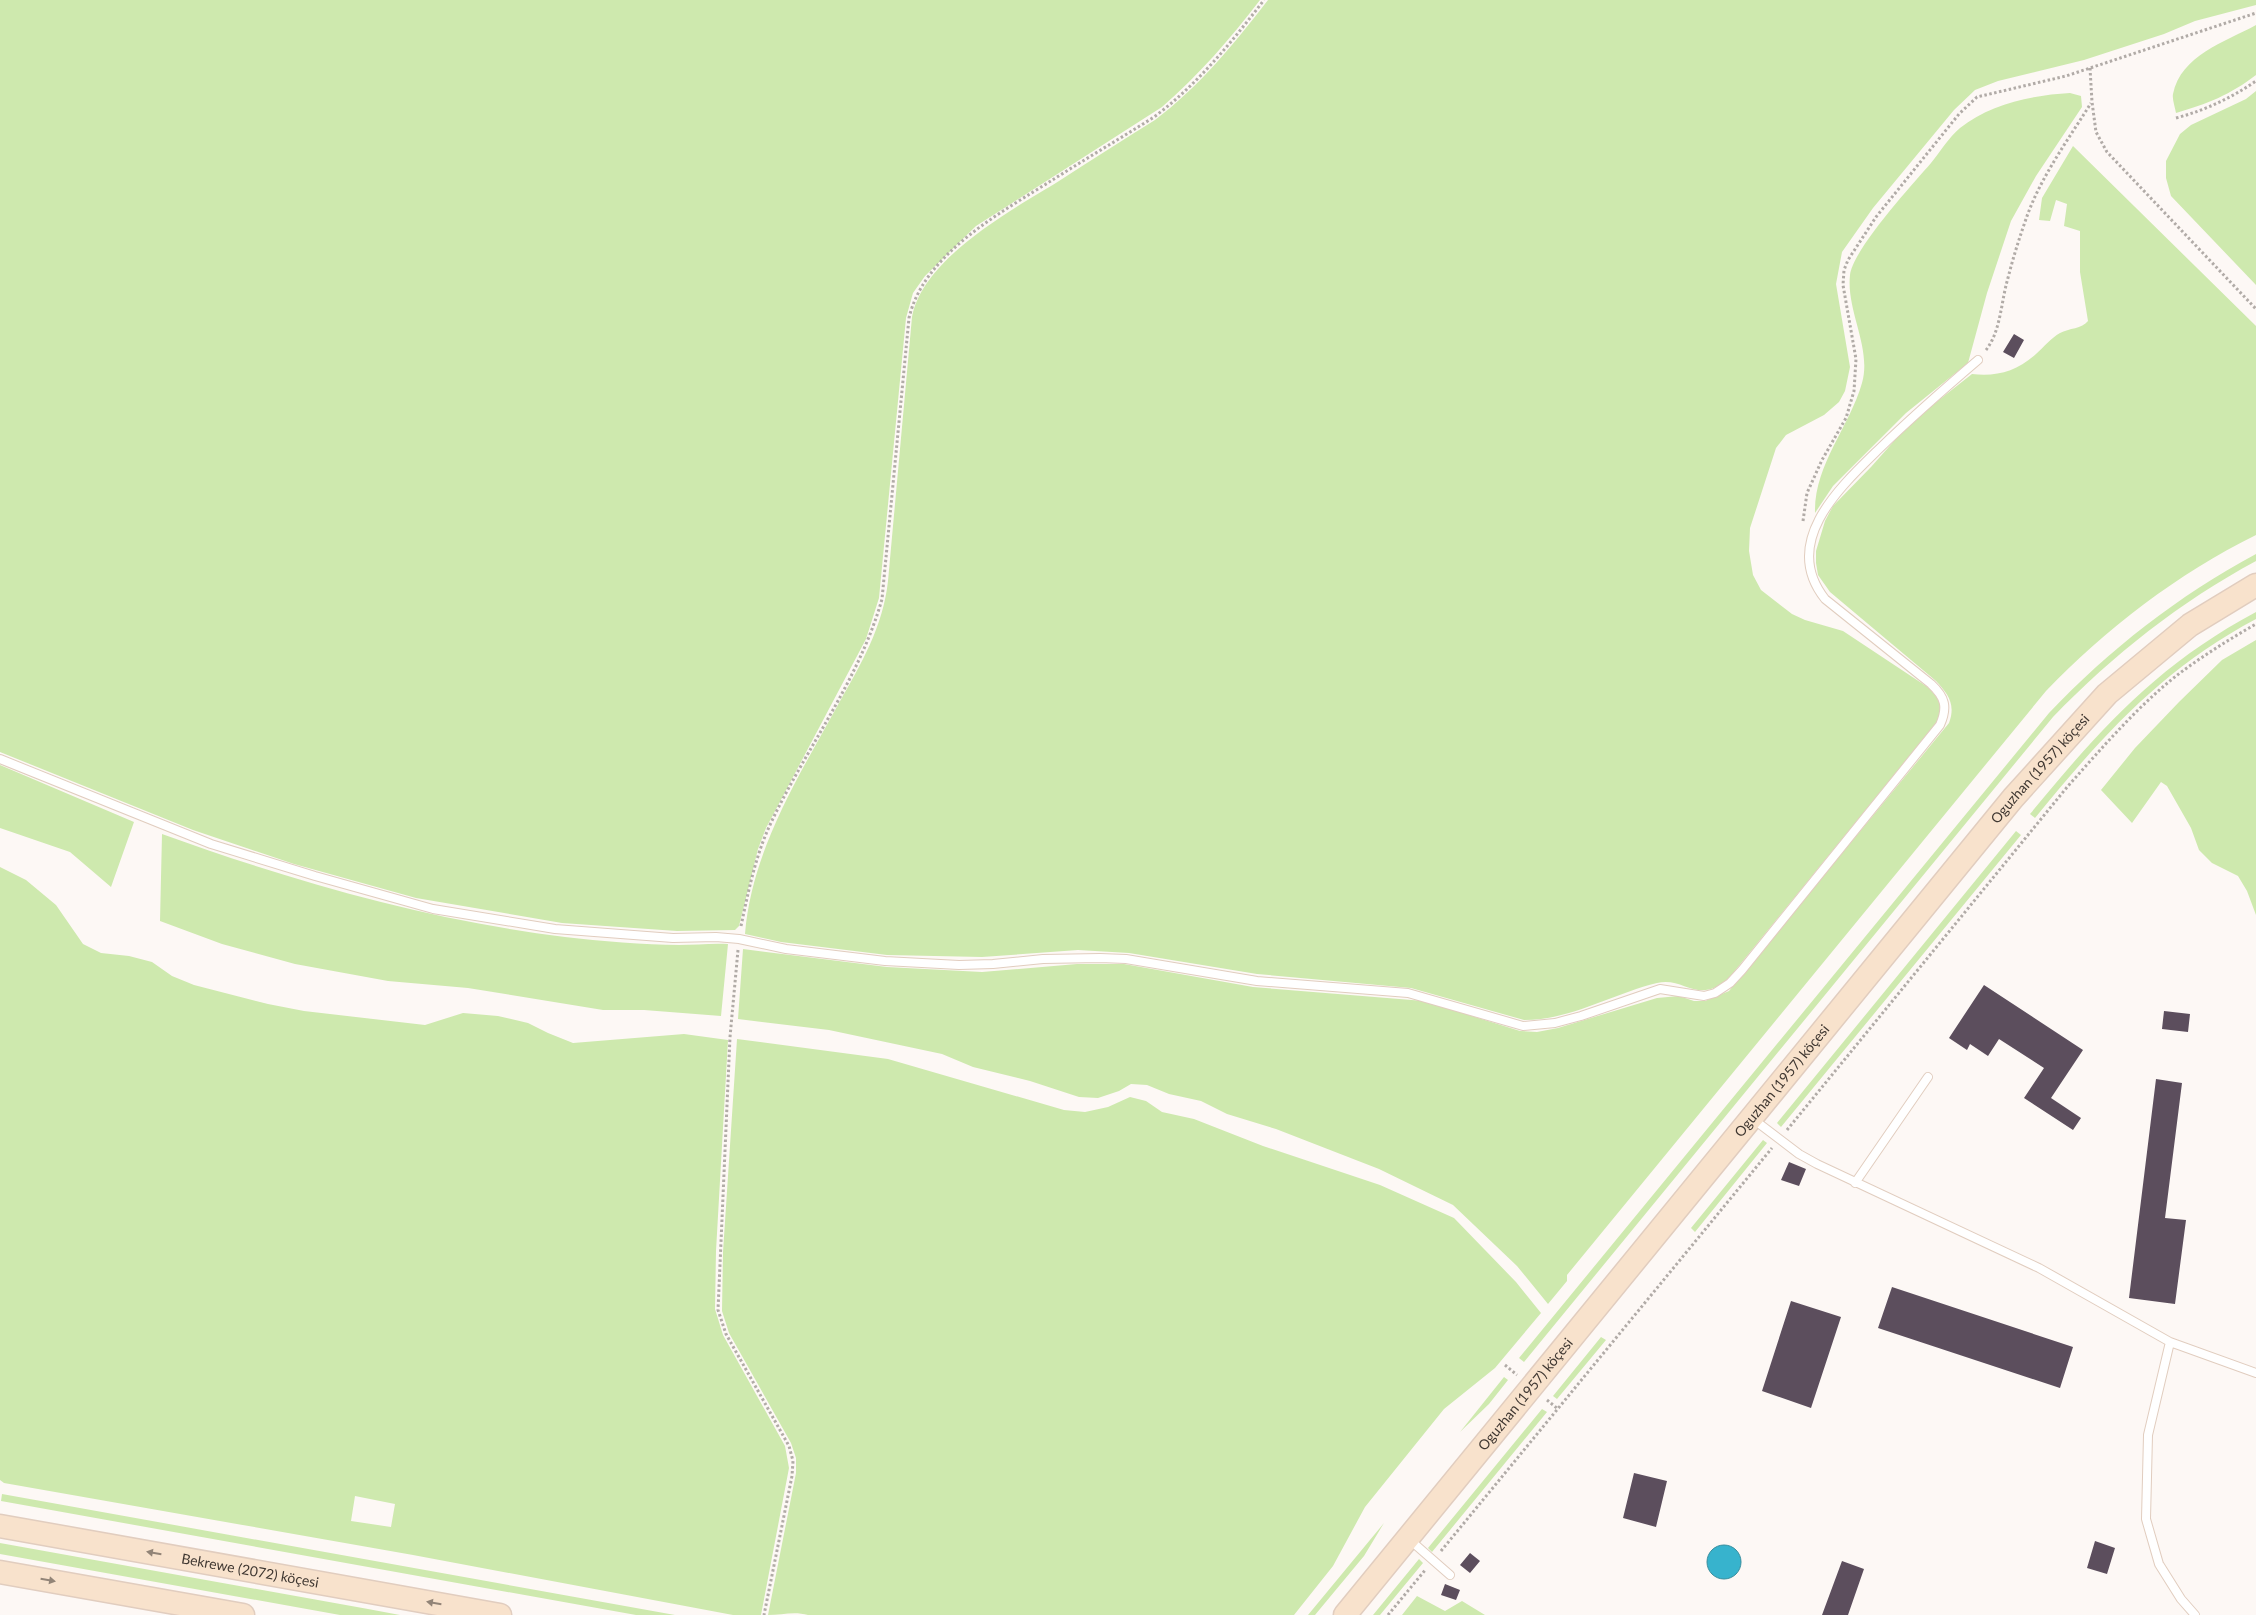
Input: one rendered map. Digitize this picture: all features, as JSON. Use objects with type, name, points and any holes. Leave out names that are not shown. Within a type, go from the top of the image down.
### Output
[{"type":"main road","name":"Oguzhan (1957) köçesi","points":[[1345,1615],[2013,798],[2107,694],[2190,624],[2256,585]]},
{"type":"main road","name":"Bekrewe (2072) köçesi","points":[[0,1526],[500,1615]]},
{"type":"main road","points":[[0,1572],[243,1615]]},
{"type":"lane","points":[[0,759],[211,844],[314,876],[433,909],[555,929],[673,938],[716,937],[739,939],[786,949],[826,954],[885,960],[959,964],[993,964],[1079,958],[1126,959],[1258,981],[1408,993],[1424,996],[1523,1026],[1536,1026],[1572,1018],[1660,989],[1704,996],[1715,993],[1730,983],[1742,970],[1943,719],[1945,704],[1942,695],[1931,684],[1825,599],[1812,580],[1808,553],[1815,528],[1826,505],[1844,484],[1908,420],[1978,360]]},
{"type":"lane","points":[[1855,1183],[1928,1077]]},
{"type":"lane","points":[[1751,1118],[1799,1154],[1855,1183],[2039,1268],[2170,1342],[2256,1374]]},
{"type":"lane","points":[[2170,1342],[2148,1435],[2146,1519],[2159,1564],[2181,1599],[2195,1615]]},
{"type":"lane","points":[[1408,1538],[1450,1575]]},
{"type":"path","points":[[764,1615],[779,1549],[793,1461],[789,1446],[726,1334],[718,1310],[730,1037],[739,939],[753,876],[768,828],[856,664],[882,599],[909,318],[916,295],[939,264],[979,228],[1176,100],[1216,60],[1264,0]]},
{"type":"path","points":[[1803,523],[1807,492],[1822,460],[1846,418],[1854,391],[1856,359],[1844,300],[1844,270],[1848,260],[1876,217],[1959,114],[1977,97],[2066,76],[2256,13]]},
{"type":"path","points":[[2090,68],[2096,132],[2108,152],[2256,309]]},
{"type":"path","points":[[2176,118],[2202,111],[2235,95],[2256,81]]},
{"type":"path","points":[[1978,360],[1990,345],[1998,320],[2007,279],[2026,217],[2042,183],[2092,102]]},
{"type":"path","points":[[1388,1615],[2068,786],[2108,742],[2174,678],[2256,624]]},
{"type":"green space","points":[[0,0],[1260,0],[1214,56],[1162,107],[976,226],[925,276],[913,293],[906,318],[879,598],[866,639],[766,828],[758,849],[739,926],[735,930],[677,931],[562,923],[416,898],[294,864],[193,830],[0,752]]},
{"type":"green space","points":[[1268,0],[2256,0],[2256,5],[2195,21],[2164,34],[2084,60],[1998,81],[1975,90],[1954,110],[1873,208],[1842,252],[1836,284],[1850,367],[1845,391],[1839,402],[1824,415],[1786,435],[1776,448],[1750,528],[1749,551],[1753,575],[1761,590],[1792,614],[1805,620],[1843,631],[1929,688],[1940,704],[1941,712],[1937,722],[1729,978],[1718,986],[1708,990],[1700,990],[1675,983],[1657,983],[1558,1016],[1524,1020],[1411,988],[1257,974],[1129,953],[1078,950],[982,957],[887,955],[781,942],[745,934],[749,903],[767,843],[794,786],[870,645],[881,614],[888,581],[912,317],[920,295],[933,275],[972,238],[1018,206],[1155,120],[1171,107],[1216,64]]},
{"type":"green space","points":[[2256,25],[2256,75],[2218,98],[2176,113],[2173,94],[2185,69],[2206,51]]},
{"type":"green space","points":[[2256,91],[2256,285],[2171,196],[2166,178],[2166,161],[2180,134],[2191,125],[2246,99]]},
{"type":"green space","points":[[2070,93],[2081,96],[2082,107],[2036,176],[2011,221],[1987,293],[1968,363],[1906,413],[1833,486],[1815,513],[1816,495],[1820,479],[1862,383],[1864,356],[1850,289],[1850,275],[1861,250],[1884,218],[1960,128],[1985,113],[2012,102]]},
{"type":"green space","points":[[2073,146],[2256,326],[2256,535],[2198,567],[2144,604],[2093,646],[2046,691],[1567,1275],[1567,1281],[1548,1304],[1517,1266],[1453,1205],[1379,1169],[1276,1129],[1227,1114],[1201,1101],[1169,1094],[1147,1085],[1131,1084],[1119,1091],[1098,1098],[1079,1097],[1030,1081],[973,1067],[942,1054],[829,1030],[738,1019],[743,949],[887,967],[982,972],[1077,964],[1124,964],[1253,987],[1424,1001],[1520,1031],[1537,1032],[1558,1028],[1657,998],[1679,996],[1694,1001],[1705,1001],[1729,991],[1949,723],[1952,710],[1950,700],[1944,690],[1936,681],[1830,592],[1818,575],[1816,551],[1825,521],[1833,506],[1911,422],[1972,374],[1990,375],[2014,369],[2029,360],[2057,335],[2082,326],[2088,321],[2080,272],[2080,231],[2064,226],[2067,204],[2056,200],[2050,221],[2039,220],[2042,198]]},
{"type":"green space","points":[[2256,554],[2256,561],[2174,612],[2124,651],[2053,717],[1524,1362],[1519,1358],[2049,713],[2096,667],[2146,625],[2199,588]]},
{"type":"green space","points":[[2256,612],[2256,619],[2191,660],[2135,706],[2085,759],[2035,818],[2030,814],[2081,754],[2132,701],[2189,654],[2221,632]]},
{"type":"green space","points":[[2256,640],[2256,915],[2247,891],[2238,876],[2212,863],[2199,850],[2191,828],[2167,786],[2161,782],[2132,823],[2101,790],[2135,748],[2222,660]]},
{"type":"green space","points":[[0,765],[134,822],[111,887],[70,852],[0,828]]},
{"type":"green space","points":[[2016,831],[2021,835],[1781,1127],[1777,1123]]},
{"type":"green space","points":[[162,834],[261,868],[361,897],[514,930],[637,944],[728,944],[721,1016],[644,1010],[603,1010],[468,988],[388,981],[295,964],[222,944],[160,921]]},
{"type":"green space","points":[[0,867],[26,880],[56,905],[83,944],[101,953],[129,956],[152,962],[172,976],[194,985],[268,1004],[304,1011],[425,1025],[463,1013],[498,1016],[528,1023],[573,1043],[684,1034],[728,1040],[716,1251],[715,1309],[723,1335],[785,1446],[789,1468],[761,1615],[733,1615],[413,1555],[4,1483],[0,1480]],"holes":[[[355,1496],[395,1504],[391,1527],[351,1521]]]},
{"type":"green space","points":[[737,1039],[888,1059],[1064,1110],[1085,1112],[1108,1107],[1130,1097],[1146,1101],[1162,1112],[1194,1119],[1263,1146],[1380,1185],[1454,1218],[1516,1282],[1541,1313],[1495,1368],[1444,1409],[1365,1507],[1333,1566],[1294,1615],[808,1615],[793,1613],[768,1615],[796,1473],[796,1458],[791,1443],[729,1333],[722,1311],[723,1252]]},
{"type":"green space","points":[[1763,1140],[1767,1143],[1695,1232],[1691,1228]]},
{"type":"green space","points":[[1601,1337],[1606,1340],[1557,1399],[1553,1396]]},
{"type":"green space","points":[[1504,1377],[1508,1380],[1489,1404],[1460,1432]]},
{"type":"green space","points":[[1542,1409],[1547,1412],[1432,1552],[1428,1548]]},
{"type":"green space","points":[[2,1494],[675,1615],[636,1615],[1,1501]]},
{"type":"green space","points":[[1384,1523],[1364,1556],[1315,1615],[1308,1615]]},
{"type":"green space","points":[[0,1543],[400,1615],[340,1615],[0,1554]]},
{"type":"green space","points":[[1419,1559],[1423,1563],[1380,1615],[1373,1615]]},
{"type":"green space","points":[[1417,1596],[1445,1611],[1462,1601],[1485,1615],[1402,1615]]},
{"type":"water","points":[[1724,1545],[1736,1550],[1741,1562],[1736,1574],[1724,1579],[1712,1574],[1707,1562],[1712,1550]]},
{"type":"building","points":[[2014,334],[2024,340],[2014,358],[2003,352]]},
{"type":"building","points":[[1984,985],[2083,1050],[2051,1098],[2081,1118],[2073,1130],[2024,1098],[2044,1068],[1999,1039],[1988,1056],[1970,1044],[1967,1050],[1949,1038]]},
{"type":"building","points":[[2164,1011],[2190,1014],[2188,1032],[2162,1029]]},
{"type":"building","points":[[2156,1079],[2182,1083],[2165,1218],[2186,1220],[2175,1304],[2129,1298]]},
{"type":"building","points":[[1789,1162],[1806,1169],[1799,1186],[1781,1180]]},
{"type":"building","points":[[1892,1287],[2073,1347],[2060,1388],[1878,1328]]},
{"type":"building","points":[[1791,1301],[1841,1317],[1811,1408],[1762,1391]]},
{"type":"building","points":[[1634,1473],[1667,1481],[1656,1527],[1623,1518]]},
{"type":"building","points":[[2095,1541],[2115,1548],[2107,1574],[2087,1568]]},
{"type":"building","points":[[1470,1553],[1480,1561],[1470,1573],[1460,1565]]},
{"type":"building","points":[[1842,1561],[1864,1569],[1848,1615],[1822,1615]]},
{"type":"building","points":[[1445,1584],[1460,1590],[1456,1600],[1441,1595]]}]
